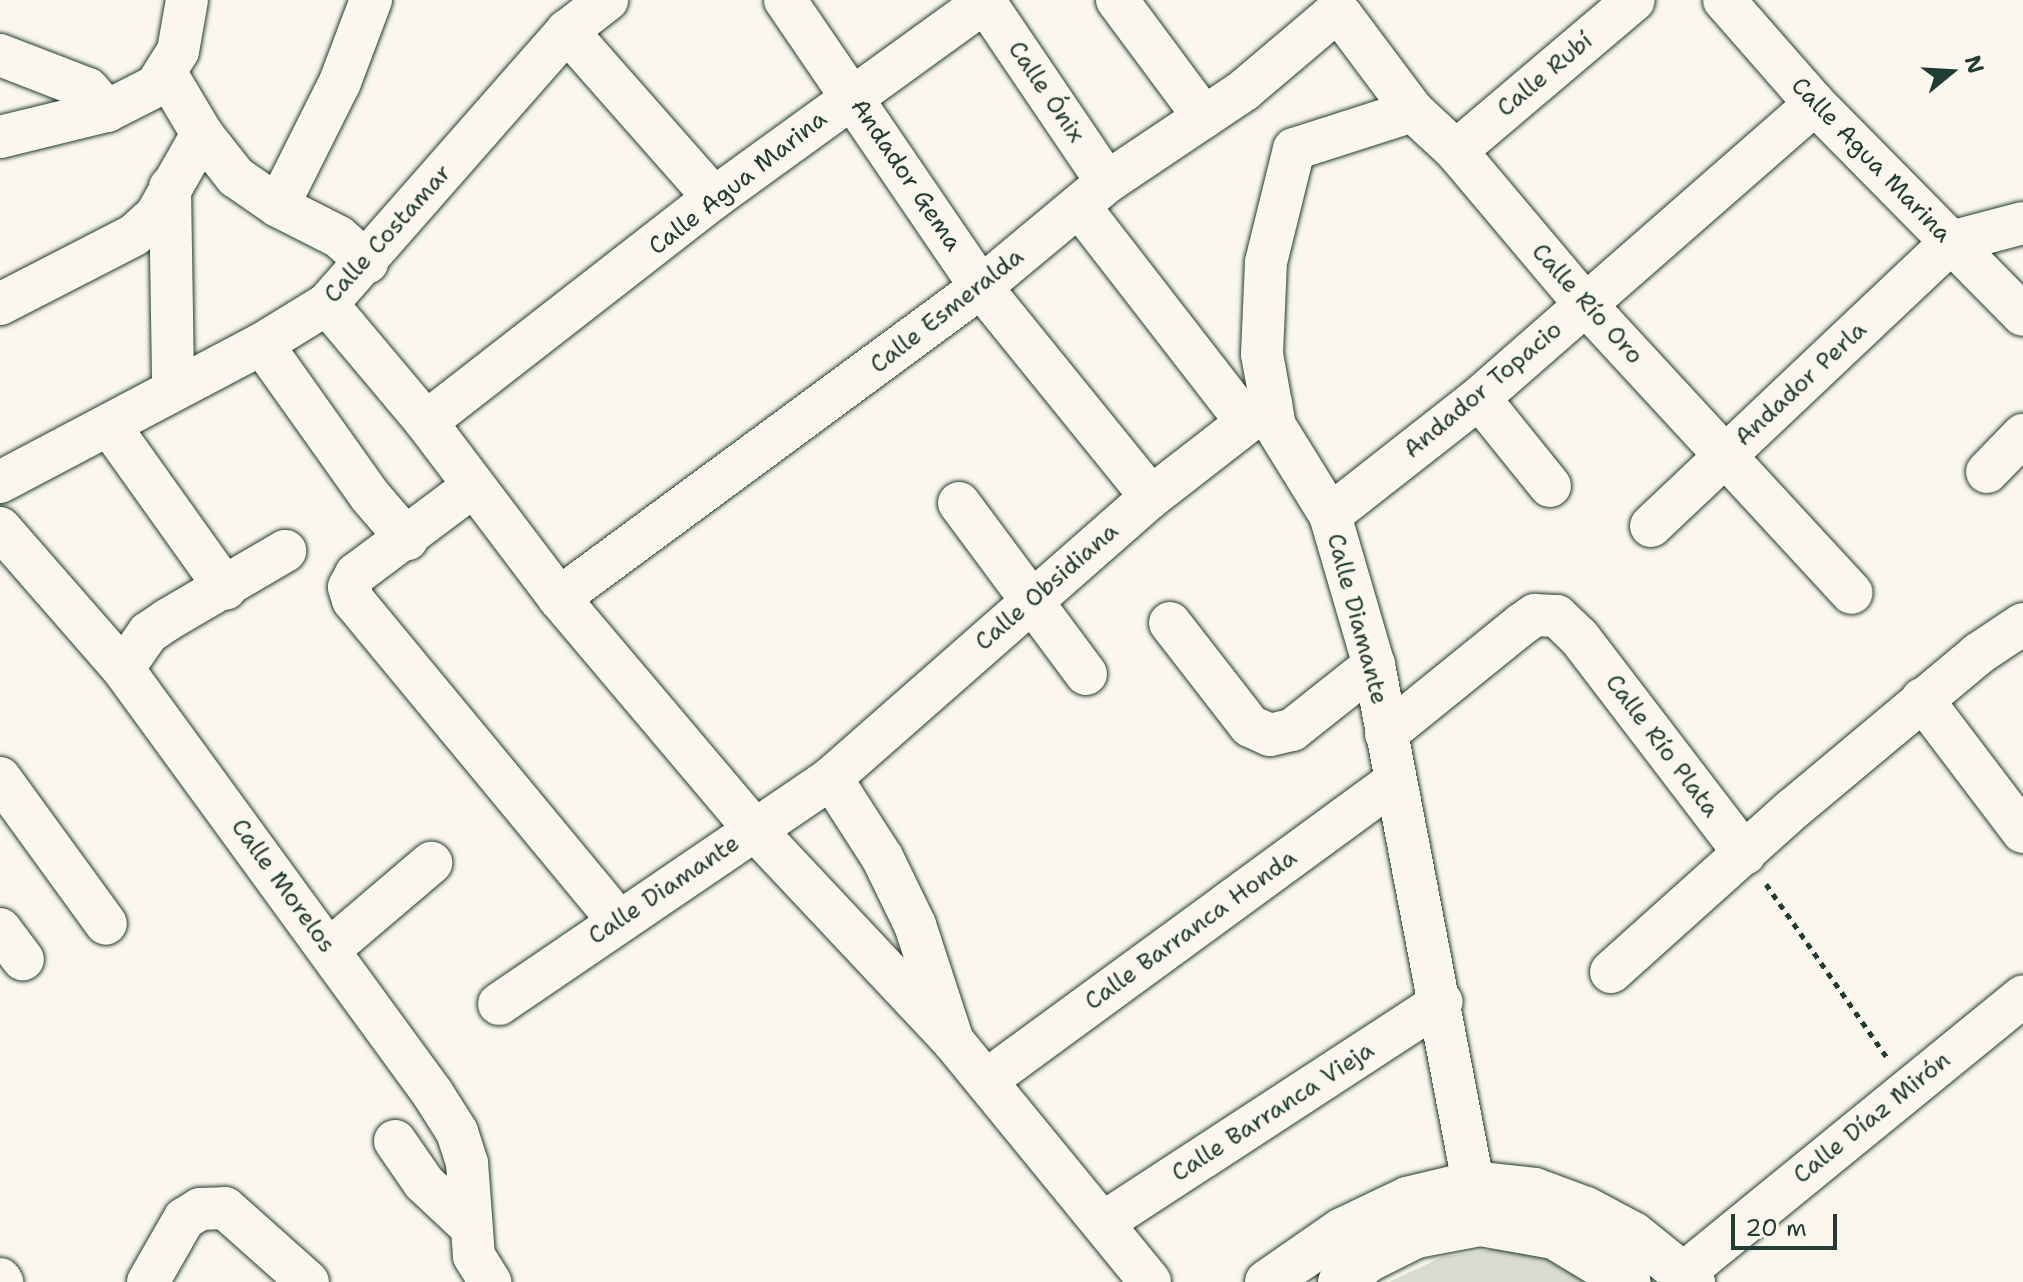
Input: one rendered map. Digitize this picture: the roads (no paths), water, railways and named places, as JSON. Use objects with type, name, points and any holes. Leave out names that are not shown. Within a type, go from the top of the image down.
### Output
[{"type":"main road","points":[[1340,1282],[1368,1260],[1477,1203],[1535,1190],[1586,1209],[1633,1234],[1689,1277]]},
{"type":"main road","points":[[1267,1282],[1342,1230],[1407,1199],[1477,1203],[1554,1237],[1629,1282]]},
{"type":"street","points":[[0,137],[107,111],[141,97],[167,75],[178,51],[187,0]]},
{"type":"street","points":[[278,206],[340,82],[371,0]]},
{"type":"street","name":"Calle Costamar","points":[[3,473],[109,425],[262,344],[327,304],[567,31],[607,0]]},
{"type":"street","name":"Andador Gema","points":[[785,0],[853,95],[981,287],[1151,497]]},
{"type":"street","points":[[1117,0],[1204,117]]},
{"type":"street","name":"Calle Rubí","points":[[1456,151],[1634,0]]},
{"type":"street","name":"Calle Agua Marina","points":[[1724,0],[1815,104],[2023,315]]},
{"type":"street","name":"Calle Agua Marina","points":[[426,422],[570,314],[714,198],[986,1]]},
{"type":"street","name":"Calle Ónix","points":[[986,1],[1093,194]]},
{"type":"street","name":"Calle Río Oro","points":[[1329,18],[1342,16],[1353,25],[1413,111],[1456,151],[1585,304],[1852,593]]},
{"type":"street","name":"Calle Esmeralda","points":[[559,598],[981,287],[1093,194],[1204,117],[1329,18]]},
{"type":"street","points":[[567,31],[714,198]]},
{"type":"street","points":[[0,55],[88,89],[107,111]]},
{"type":"street","points":[[167,75],[202,134],[236,177],[278,206],[339,237],[367,262]]},
{"type":"street","name":"Andador Topacio","points":[[1330,515],[1479,398],[1815,104]]},
{"type":"street","name":"Calle Diamante","points":[[1258,412],[1266,262],[1294,149],[1413,111]]},
{"type":"street","points":[[0,304],[134,235],[156,215],[202,134]]},
{"type":"street","points":[[170,187],[173,389]]},
{"type":"street","name":"Calle Diamante","points":[[1093,194],[1258,412],[1275,426],[1330,515],[1374,665],[1394,782],[1442,1002],[1477,1203]]},
{"type":"street","points":[[1951,242],[2023,223]]},
{"type":"street","name":"Andador Perla","points":[[1651,526],[1951,242]]},
{"type":"street","points":[[327,304],[426,422],[471,488],[559,598],[754,829],[988,1079],[1150,1282]]},
{"type":"street","points":[[262,344],[370,496],[407,539]]},
{"type":"street","points":[[1479,398],[1550,486]]},
{"type":"street","name":"Calle Obsidiana","points":[[831,778],[1028,602],[1151,497],[1258,412]]},
{"type":"street","points":[[109,425],[226,589]]},
{"type":"street","points":[[1987,472],[2023,435]]},
{"type":"street","points":[[471,488],[407,539],[356,574],[349,587],[353,600],[618,920]]},
{"type":"street","points":[[959,503],[1028,602],[1086,674]]},
{"type":"street","name":"Calle Morelos","points":[[0,528],[123,669],[330,949],[457,1132],[467,1163],[469,1225],[474,1256],[490,1282]]},
{"type":"street","points":[[123,669],[148,633],[285,551]]},
{"type":"street","name":"Calle Río Plata","points":[[1386,734],[1535,615],[1557,616],[1579,637],[1745,854]]},
{"type":"street","points":[[1170,623],[1250,726],[1270,735],[1292,730],[1374,665]]},
{"type":"street","points":[[1611,972],[1922,699],[2023,624]]},
{"type":"street","points":[[1922,699],[2023,832]]},
{"type":"street","points":[[0,778],[106,924]]},
{"type":"street","points":[[831,778],[882,857],[915,925],[953,1041]]},
{"type":"street","name":"Calle Diamante","points":[[499,1004],[618,920],[831,778]]},
{"type":"street","name":"Calle Barranca Honda","points":[[988,1079],[1394,782]]},
{"type":"street","points":[[330,949],[431,863]]},
{"type":"street","name":"Calle Díaz Mirón","points":[[1689,1277],[1908,1087],[2023,996]]},
{"type":"street","name":"Calle Barranca Vieja","points":[[1104,1222],[1442,1002]]},
{"type":"street","points":[[395,1141],[434,1195],[469,1225]]},
{"type":"street","points":[[148,1282],[184,1219],[200,1209],[225,1208],[308,1282]]}]
